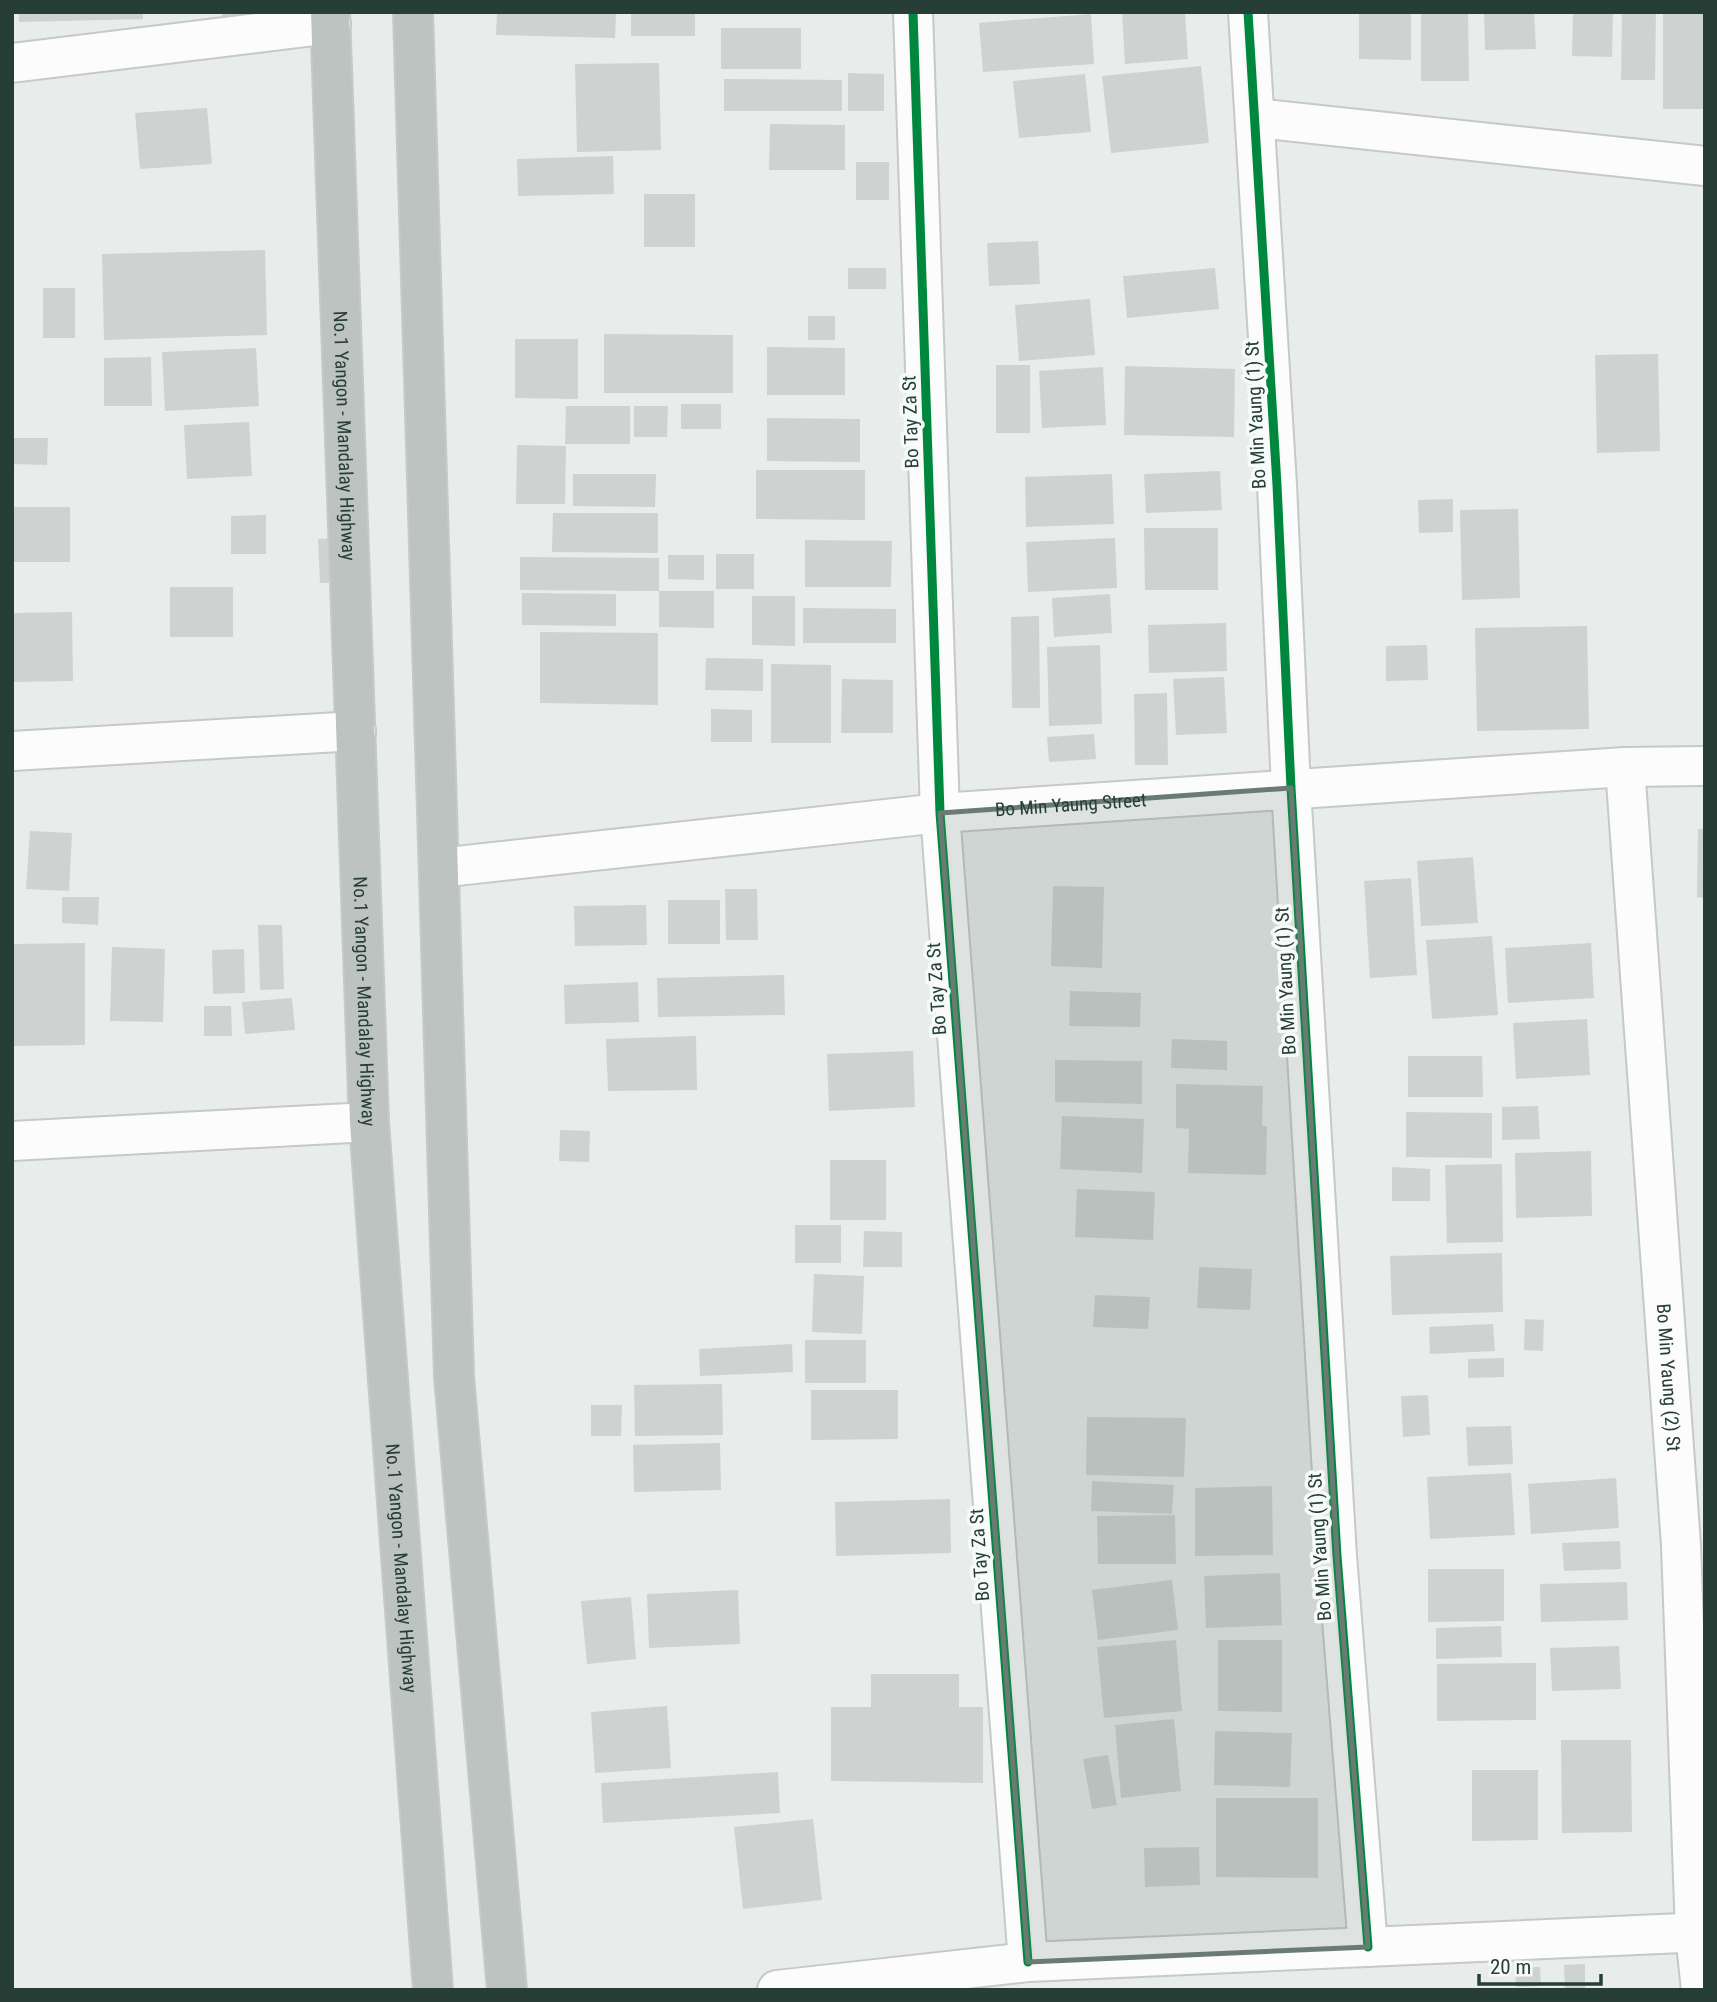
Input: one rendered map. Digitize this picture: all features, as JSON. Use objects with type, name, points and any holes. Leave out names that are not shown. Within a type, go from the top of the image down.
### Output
[{"type":"highway","points":[[413,12],[454,1376],[507,1990]]},
{"type":"highway","name":"No.1 Yangon - Mandalay Highway","points":[[330,18],[369,1122],[433,1990]]},
{"type":"street","name":"Bo Tay Za St","points":[[914,12],[940,813],[1028,1962]]},
{"type":"street","name":"Bo Min Yaung (1) St","points":[[1248,12],[1337,1556],[1368,1947]]},
{"type":"street","points":[[12,63],[330,18]]},
{"type":"street","points":[[1256,118],[1705,166]]},
{"type":"street","points":[[12,751],[356,731]]},
{"type":"street","name":"Bo Min Yaung Street","points":[[439,868],[940,813],[1625,767],[1705,766]]},
{"type":"street","name":"Bo Min Yaung (2) St","points":[[1625,767],[1693,1544],[1701,1990]]},
{"type":"street","points":[[12,1141],[369,1122]]},
{"type":"street","points":[[777,1990],[1028,1962],[1700,1933]]},
{"type":"highlighted area","points":[[1291,788],[1337,1556],[1368,1947],[1028,1962],[940,813]]},
{"type":"building","points":[[19,12],[143,12],[143,19],[19,22]]},
{"type":"building","points":[[222,12],[264,12],[264,19],[222,19]]},
{"type":"building","points":[[497,12],[616,12],[615,38],[496,35]]},
{"type":"building","points":[[631,12],[695,12],[695,36],[631,36]]},
{"type":"building","points":[[1122,12],[1185,12],[1188,59],[1125,64]]},
{"type":"building","points":[[1359,12],[1411,12],[1411,60],[1359,59]]},
{"type":"building","points":[[1421,12],[1468,12],[1469,81],[1421,81]]},
{"type":"building","points":[[1484,12],[1534,12],[1536,49],[1485,50]]},
{"type":"building","points":[[1573,12],[1613,12],[1612,57],[1572,56]]},
{"type":"building","points":[[1622,12],[1656,12],[1655,80],[1621,80]]},
{"type":"building","points":[[1663,12],[1703,12],[1703,109],[1663,109]]},
{"type":"building","points":[[1091,14],[1094,64],[983,72],[979,23]]},
{"type":"building","points":[[721,28],[801,28],[801,69],[721,69]]},
{"type":"building","points":[[659,63],[661,150],[577,152],[575,64]]},
{"type":"building","points":[[1201,66],[1209,143],[1111,153],[1102,76]]},
{"type":"building","points":[[848,73],[884,74],[884,111],[848,111]]},
{"type":"building","points":[[1085,74],[1091,132],[1019,138],[1013,81]]},
{"type":"building","points":[[724,79],[842,80],[842,111],[724,111]]},
{"type":"building","points":[[207,108],[212,164],[140,169],[135,113]]},
{"type":"building","points":[[770,124],[845,125],[845,170],[769,170]]},
{"type":"building","points":[[613,156],[614,194],[518,196],[517,159]]},
{"type":"building","points":[[856,162],[889,162],[889,200],[856,200]]},
{"type":"building","points":[[644,194],[695,194],[695,247],[644,247]]},
{"type":"building","points":[[1038,241],[1040,284],[989,286],[987,243]]},
{"type":"building","points":[[265,250],[267,335],[104,340],[102,254]]},
{"type":"building","points":[[848,268],[886,268],[886,289],[848,289]]},
{"type":"building","points":[[1215,268],[1219,309],[1127,318],[1123,276]]},
{"type":"building","points":[[43,288],[75,288],[75,338],[43,338]]},
{"type":"building","points":[[1090,299],[1095,355],[1019,361],[1015,305]]},
{"type":"building","points":[[808,316],[835,316],[835,340],[808,340]]},
{"type":"building","points":[[604,334],[733,335],[733,393],[604,393]]},
{"type":"building","points":[[515,339],[578,339],[578,399],[515,398]]},
{"type":"building","points":[[767,347],[845,348],[845,395],[767,395]]},
{"type":"building","points":[[256,348],[259,406],[165,411],[162,352]]},
{"type":"building","points":[[1658,354],[1660,451],[1597,453],[1595,355]]},
{"type":"building","points":[[151,357],[152,406],[104,406],[104,358]]},
{"type":"building","points":[[996,365],[1030,365],[1030,433],[996,433]]},
{"type":"building","points":[[1125,366],[1235,369],[1234,437],[1124,435]]},
{"type":"building","points":[[1103,367],[1106,425],[1042,428],[1039,371]]},
{"type":"building","points":[[681,404],[721,404],[721,429],[681,429]]},
{"type":"building","points":[[566,406],[630,406],[630,444],[565,444]]},
{"type":"building","points":[[634,406],[668,406],[667,437],[634,437]]},
{"type":"building","points":[[767,418],[860,419],[860,462],[767,461]]},
{"type":"building","points":[[249,422],[252,476],[187,479],[184,425]]},
{"type":"building","points":[[12,438],[48,438],[47,465],[12,464]]},
{"type":"building","points":[[517,445],[566,446],[565,504],[516,504]]},
{"type":"building","points":[[756,470],[865,470],[865,520],[756,519]]},
{"type":"building","points":[[1220,471],[1222,510],[1146,513],[1144,474]]},
{"type":"building","points":[[573,474],[656,474],[655,507],[573,506]]},
{"type":"building","points":[[1112,474],[1114,524],[1026,527],[1025,477]]},
{"type":"building","points":[[1453,499],[1453,532],[1419,533],[1418,500]]},
{"type":"building","points":[[12,507],[70,507],[70,562],[12,562]]},
{"type":"building","points":[[1518,509],[1520,598],[1462,600],[1460,510]]},
{"type":"building","points":[[553,513],[658,513],[658,553],[552,552]]},
{"type":"building","points":[[266,515],[266,554],[231,554],[231,516]]},
{"type":"building","points":[[1144,528],[1218,528],[1218,590],[1145,590]]},
{"type":"building","points":[[339,538],[341,582],[320,583],[318,539]]},
{"type":"building","points":[[1115,538],[1117,588],[1028,592],[1026,542]]},
{"type":"building","points":[[805,540],[892,541],[891,587],[805,587]]},
{"type":"building","points":[[716,554],[754,554],[754,589],[716,589]]},
{"type":"building","points":[[668,555],[704,555],[704,580],[668,579]]},
{"type":"building","points":[[520,557],[659,558],[659,591],[520,590]]},
{"type":"building","points":[[170,587],[233,587],[233,637],[170,637]]},
{"type":"building","points":[[659,591],[714,591],[714,628],[659,627]]},
{"type":"building","points":[[522,593],[616,594],[616,626],[522,625]]},
{"type":"building","points":[[1110,594],[1112,633],[1054,637],[1052,598]]},
{"type":"building","points":[[752,596],[795,596],[795,646],[752,645]]},
{"type":"building","points":[[803,608],[896,609],[896,643],[803,643]]},
{"type":"building","points":[[72,612],[73,681],[12,682],[12,613]]},
{"type":"building","points":[[1039,616],[1040,708],[1012,708],[1011,617]]},
{"type":"building","points":[[1226,623],[1227,671],[1149,673],[1148,625]]},
{"type":"building","points":[[1587,626],[1589,729],[1477,731],[1475,628]]},
{"type":"building","points":[[540,632],[658,633],[658,705],[540,703]]},
{"type":"building","points":[[1100,645],[1102,724],[1049,726],[1047,647]]},
{"type":"building","points":[[1427,645],[1428,680],[1386,681],[1386,646]]},
{"type":"building","points":[[706,658],[763,659],[763,691],[705,690]]},
{"type":"building","points":[[771,664],[831,665],[831,743],[771,743]]},
{"type":"building","points":[[1224,677],[1227,733],[1176,735],[1173,679]]},
{"type":"building","points":[[842,679],[893,680],[893,733],[841,733]]},
{"type":"building","points":[[1167,693],[1168,765],[1135,765],[1134,694]]},
{"type":"building","points":[[711,709],[752,710],[752,742],[711,742]]},
{"type":"building","points":[[1094,734],[1096,759],[1049,762],[1047,737]]},
{"type":"building","points":[[1698,829],[1705,829],[1705,898],[1697,897]]},
{"type":"building","points":[[30,831],[72,833],[69,891],[26,889]]},
{"type":"building","points":[[1473,857],[1478,923],[1421,926],[1417,861]]},
{"type":"building","points":[[1411,878],[1417,975],[1370,978],[1364,881]]},
{"type":"building","points":[[1053,886],[1104,887],[1102,968],[1051,966]]},
{"type":"building","points":[[725,889],[757,889],[758,940],[726,940]]},
{"type":"building","points":[[62,897],[99,897],[98,925],[62,923]]},
{"type":"building","points":[[668,900],[720,900],[720,944],[668,944]]},
{"type":"building","points":[[646,905],[647,945],[575,946],[574,906]]},
{"type":"building","points":[[258,925],[282,925],[284,989],[260,990]]},
{"type":"building","points":[[1492,936],[1498,1015],[1432,1019],[1426,940]]},
{"type":"building","points":[[85,943],[85,1045],[12,1046],[12,944]]},
{"type":"building","points":[[1591,943],[1594,998],[1508,1003],[1505,948]]},
{"type":"building","points":[[112,947],[165,949],[163,1022],[110,1021]]},
{"type":"building","points":[[244,949],[245,993],[213,994],[212,950]]},
{"type":"building","points":[[784,975],[785,1015],[658,1017],[657,978]]},
{"type":"building","points":[[638,982],[639,1022],[565,1024],[564,985]]},
{"type":"building","points":[[1070,991],[1141,993],[1140,1027],[1069,1026]]},
{"type":"building","points":[[292,998],[295,1030],[245,1034],[242,1002]]},
{"type":"building","points":[[204,1006],[231,1006],[232,1036],[204,1036]]},
{"type":"building","points":[[1587,1019],[1590,1075],[1516,1079],[1513,1023]]},
{"type":"building","points":[[696,1036],[697,1090],[608,1091],[606,1039]]},
{"type":"building","points":[[1172,1039],[1227,1041],[1227,1070],[1171,1068]]},
{"type":"building","points":[[913,1051],[915,1107],[829,1111],[827,1054]]},
{"type":"building","points":[[1408,1056],[1482,1056],[1483,1097],[1408,1097]]},
{"type":"building","points":[[1055,1060],[1142,1061],[1142,1104],[1055,1102]]},
{"type":"building","points":[[1176,1084],[1263,1086],[1262,1126],[1267,1126],[1266,1175],[1188,1173],[1189,1129],[1176,1128]]},
{"type":"building","points":[[1538,1106],[1540,1139],[1502,1140],[1502,1107]]},
{"type":"building","points":[[1406,1112],[1492,1113],[1492,1158],[1406,1157]]},
{"type":"building","points":[[1062,1116],[1144,1119],[1142,1173],[1060,1169]]},
{"type":"building","points":[[560,1130],[590,1131],[589,1162],[559,1161]]},
{"type":"building","points":[[1591,1151],[1592,1216],[1516,1218],[1515,1153]]},
{"type":"building","points":[[830,1160],[886,1160],[886,1220],[830,1220]]},
{"type":"building","points":[[1502,1164],[1503,1242],[1447,1243],[1445,1165]]},
{"type":"building","points":[[1392,1167],[1430,1169],[1430,1201],[1392,1201]]},
{"type":"building","points":[[1077,1189],[1155,1192],[1153,1240],[1075,1237]]},
{"type":"building","points":[[795,1225],[841,1225],[841,1263],[795,1263]]},
{"type":"building","points":[[864,1231],[902,1232],[902,1267],[863,1267]]},
{"type":"building","points":[[1502,1253],[1503,1312],[1392,1315],[1390,1256]]},
{"type":"building","points":[[1199,1267],[1252,1269],[1250,1310],[1197,1308]]},
{"type":"building","points":[[814,1274],[864,1276],[862,1334],[812,1332]]},
{"type":"building","points":[[1095,1295],[1150,1297],[1148,1329],[1093,1327]]},
{"type":"building","points":[[1525,1319],[1544,1320],[1543,1351],[1524,1350]]},
{"type":"building","points":[[1493,1324],[1495,1351],[1430,1354],[1429,1327]]},
{"type":"building","points":[[805,1340],[866,1340],[866,1383],[805,1383]]},
{"type":"building","points":[[792,1344],[793,1372],[700,1376],[699,1349]]},
{"type":"building","points":[[1504,1358],[1504,1377],[1468,1378],[1468,1359]]},
{"type":"building","points":[[722,1384],[723,1435],[635,1436],[634,1385]]},
{"type":"building","points":[[811,1390],[898,1390],[898,1439],[811,1440]]},
{"type":"building","points":[[1428,1395],[1430,1435],[1403,1437],[1401,1396]]},
{"type":"building","points":[[591,1405],[622,1405],[621,1436],[591,1436]]},
{"type":"building","points":[[1087,1417],[1186,1418],[1184,1477],[1086,1475]]},
{"type":"building","points":[[1511,1426],[1513,1464],[1468,1466],[1466,1427]]},
{"type":"building","points":[[720,1443],[721,1490],[634,1492],[633,1445]]},
{"type":"building","points":[[1511,1473],[1515,1535],[1430,1539],[1427,1477]]},
{"type":"building","points":[[1616,1478],[1619,1528],[1531,1534],[1528,1484]]},
{"type":"building","points":[[1092,1481],[1174,1485],[1172,1514],[1091,1511]]},
{"type":"building","points":[[1272,1486],[1273,1555],[1195,1556],[1195,1488]]},
{"type":"building","points":[[950,1499],[951,1553],[836,1556],[835,1502]]},
{"type":"building","points":[[1175,1515],[1176,1564],[1098,1564],[1097,1516]]},
{"type":"building","points":[[1620,1541],[1621,1569],[1564,1571],[1562,1543]]},
{"type":"building","points":[[1428,1569],[1504,1569],[1504,1621],[1428,1622]]},
{"type":"building","points":[[1280,1573],[1282,1625],[1206,1628],[1204,1576]]},
{"type":"building","points":[[1172,1580],[1178,1630],[1098,1640],[1092,1590]]},
{"type":"building","points":[[1627,1582],[1628,1620],[1541,1622],[1540,1584]]},
{"type":"building","points":[[738,1590],[740,1644],[649,1648],[647,1594]]},
{"type":"building","points":[[631,1597],[636,1659],[587,1664],[581,1601]]},
{"type":"building","points":[[1501,1626],[1502,1657],[1436,1659],[1436,1628]]},
{"type":"building","points":[[1176,1640],[1182,1711],[1104,1718],[1097,1647]]},
{"type":"building","points":[[1218,1640],[1282,1640],[1282,1712],[1218,1711]]},
{"type":"building","points":[[1619,1646],[1621,1689],[1552,1691],[1550,1648]]},
{"type":"building","points":[[1536,1663],[1536,1720],[1437,1721],[1437,1664]]},
{"type":"building","points":[[871,1674],[959,1674],[959,1707],[983,1707],[983,1783],[831,1781],[831,1707],[871,1707]]},
{"type":"building","points":[[667,1706],[671,1768],[595,1773],[591,1712]]},
{"type":"building","points":[[1174,1719],[1181,1791],[1121,1798],[1115,1725]]},
{"type":"building","points":[[1215,1731],[1292,1733],[1290,1787],[1214,1785]]},
{"type":"building","points":[[1561,1740],[1631,1740],[1632,1832],[1562,1833]]},
{"type":"building","points":[[1108,1755],[1117,1805],[1092,1809],[1083,1759]]},
{"type":"building","points":[[1472,1770],[1538,1770],[1538,1840],[1472,1841]]},
{"type":"building","points":[[778,1772],[780,1813],[603,1823],[601,1783]]},
{"type":"building","points":[[1216,1798],[1318,1798],[1318,1878],[1216,1877]]},
{"type":"building","points":[[813,1819],[822,1900],[743,1909],[734,1827]]},
{"type":"building","points":[[1199,1847],[1200,1885],[1145,1887],[1144,1848]]},
{"type":"building","points":[[1585,1964],[1585,1990],[1565,1990],[1564,1965]]},
{"type":"building","points":[[1540,1967],[1541,1986],[1516,1987],[1515,1968]]},
{"type":"cycle path","points":[[913,12],[940,813],[1028,1962]]},
{"type":"cycle path","points":[[1248,12],[1337,1556],[1368,1947]]}]
